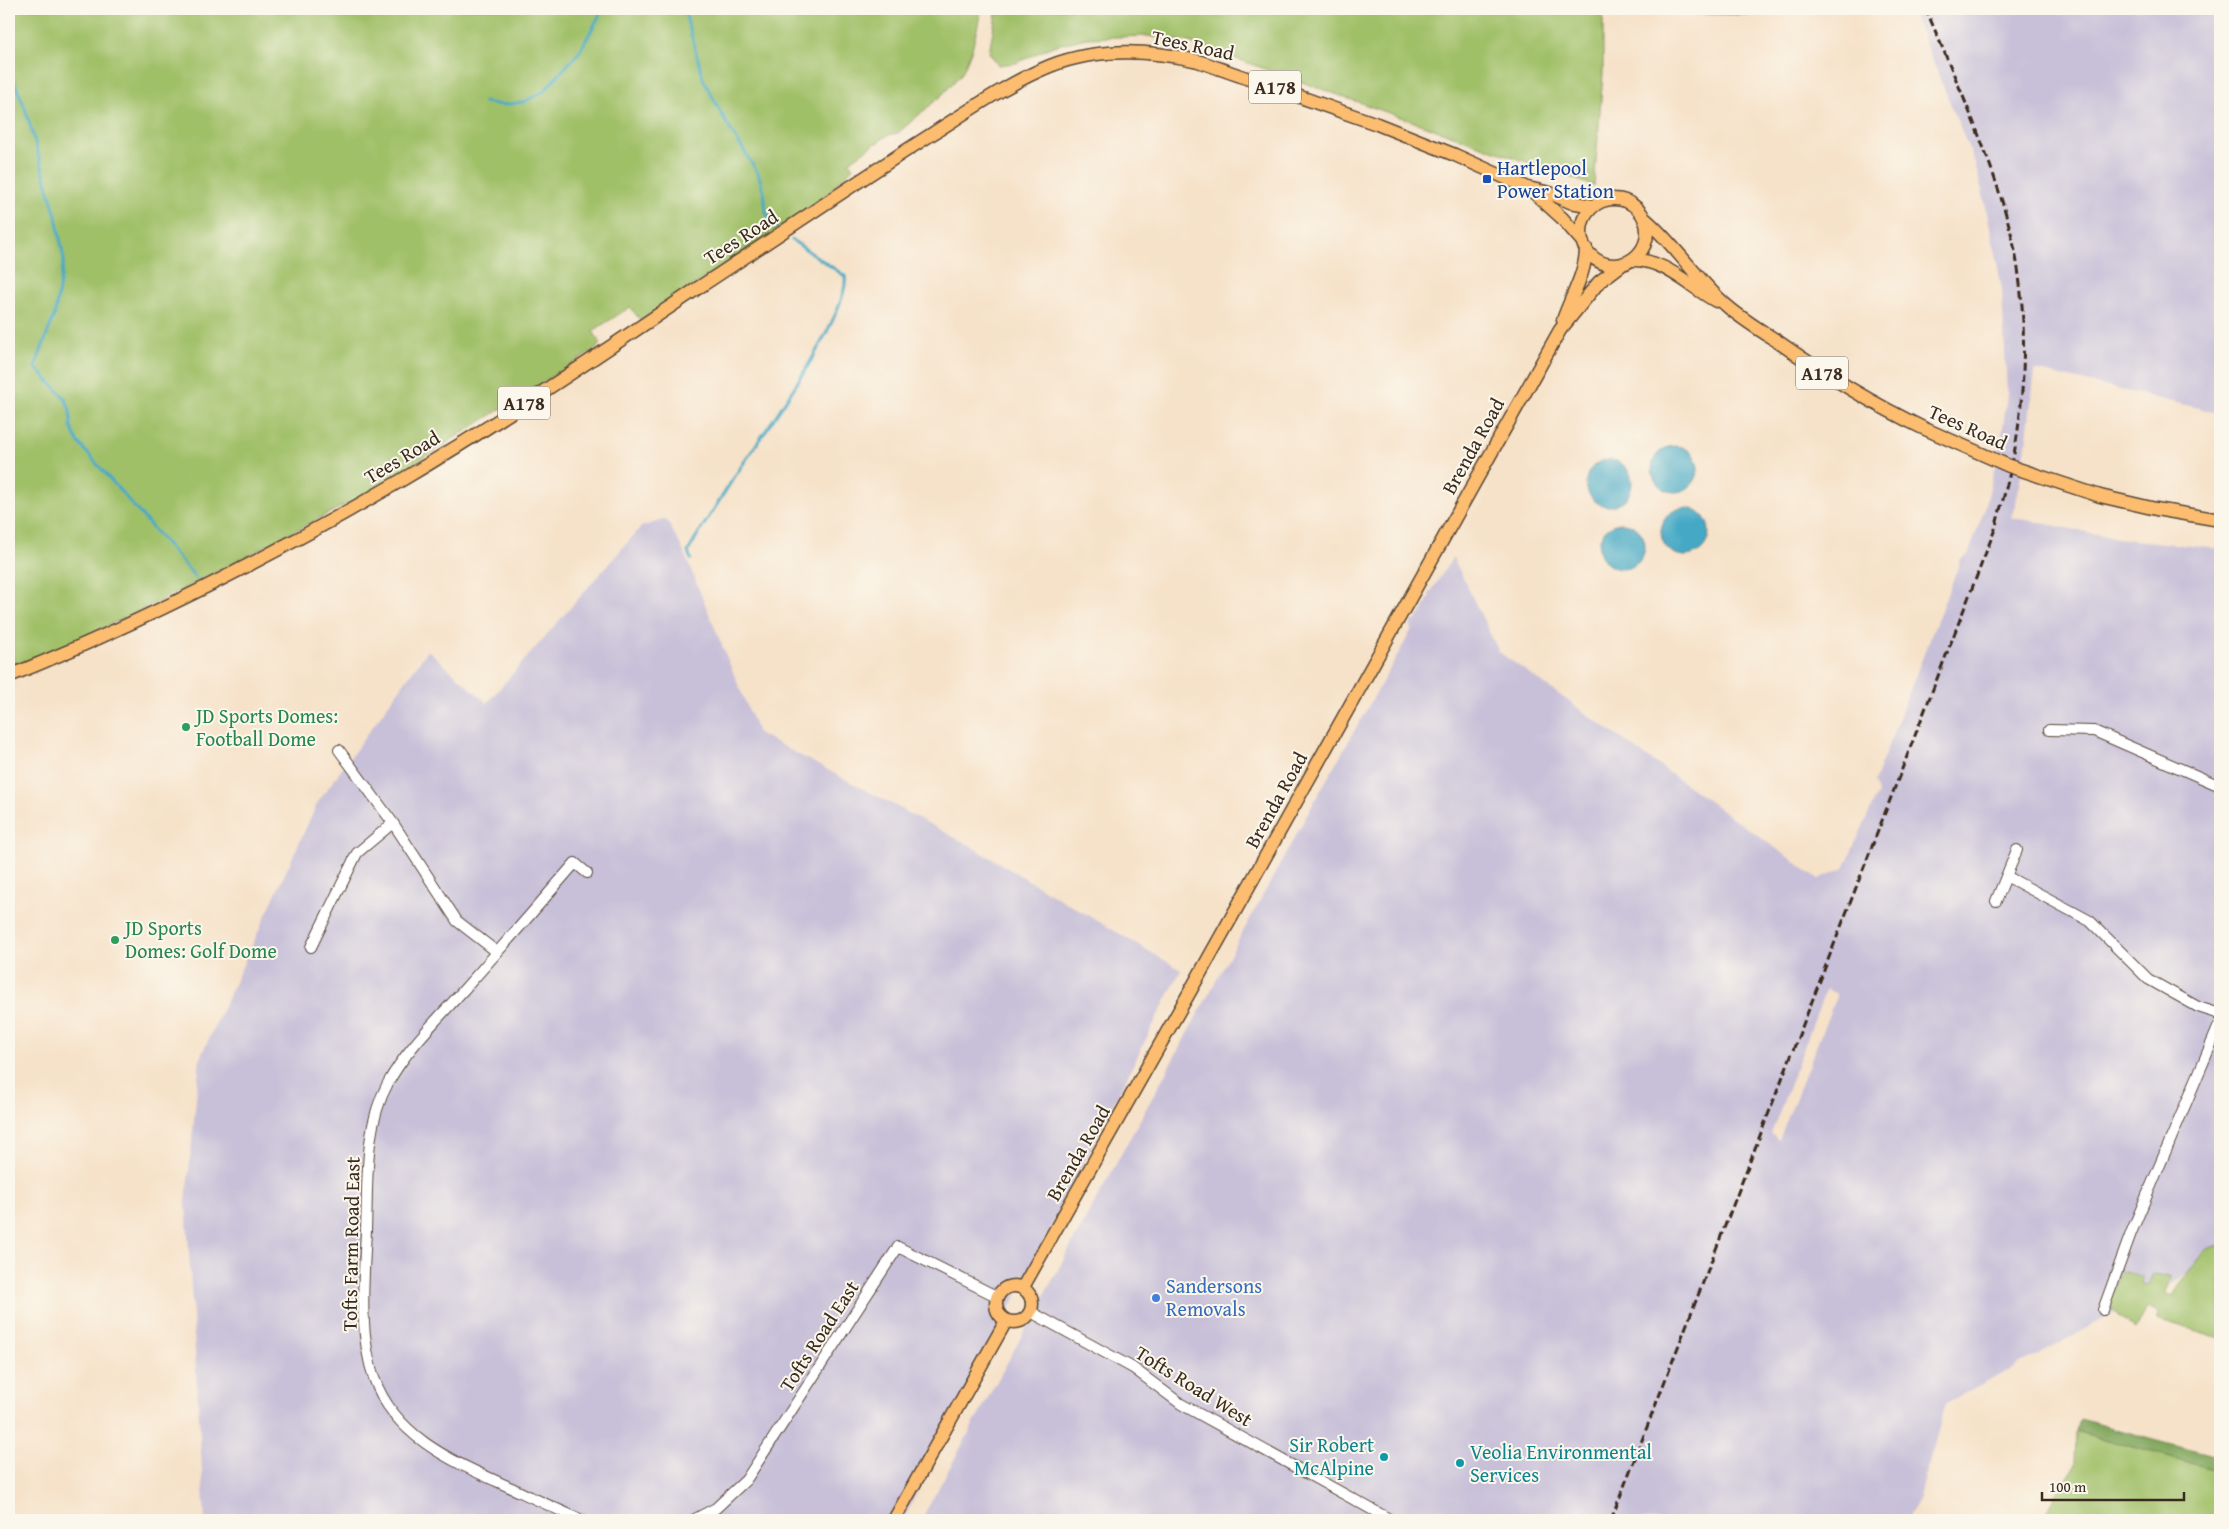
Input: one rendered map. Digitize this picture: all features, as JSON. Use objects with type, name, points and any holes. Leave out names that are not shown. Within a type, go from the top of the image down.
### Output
[{"type":"main road","name":"Tees Road","points":[[9,676],[138,619],[230,574],[314,530],[400,481],[495,422],[922,141],[1014,84],[1062,62],[1103,54],[1126,52],[1172,55],[1198,61],[1403,134],[1528,188],[1550,193],[1570,202],[1593,206]]},
{"type":"main road","name":"Tees Road","points":[[1528,188],[1562,218],[1585,246]]},
{"type":"main road","name":"A178","points":[[1593,206],[1604,200],[1624,200],[1633,205],[1644,218]]},
{"type":"main road","points":[[1585,246],[1581,230],[1585,216],[1593,206]]},
{"type":"main road","name":"Tees Road","points":[[1644,218],[1656,228],[1700,279],[1727,306]]},
{"type":"main road","points":[[1628,262],[1641,252],[1645,244],[1647,234],[1644,218]]},
{"type":"main road","name":"A178","points":[[1585,246],[1598,260],[1610,264],[1628,262]]},
{"type":"main road","name":"Brenda Road","points":[[1560,330],[1570,299],[1583,272],[1585,246]]},
{"type":"main road","name":"Tees Road","points":[[1628,262],[1645,260],[1659,264],[1700,292],[1727,306],[1823,374],[1882,408],[2010,466],[2100,496],[2156,509],[2220,520]]},
{"type":"main road","name":"Brenda Road","points":[[1023,1287],[1560,330],[1599,282],[1628,262]]},
{"type":"main road","points":[[1006,1286],[1023,1287],[1029,1292],[1032,1303],[1031,1312],[1024,1319],[1016,1323],[1006,1321],[999,1315],[995,1305],[996,1296],[1006,1286]]},
{"type":"main road","points":[[894,1520],[1006,1321]]},
{"type":"street","points":[[2049,730],[2094,731],[2220,786]]},
{"type":"street","points":[[339,750],[393,823],[457,920],[497,952]]},
{"type":"street","points":[[311,947],[357,853],[393,823]]},
{"type":"street","points":[[1996,901],[2017,850]]},
{"type":"street","name":"Tofts Farm Road East","points":[[582,1520],[450,1460],[429,1447],[405,1428],[388,1406],[374,1379],[368,1357],[363,1309],[368,1172],[372,1132],[379,1102],[398,1067],[413,1047],[575,863],[587,873]]},
{"type":"street","points":[[2006,876],[2090,921],[2148,979],[2198,1007],[2220,1014]]},
{"type":"street","points":[[2103,1310],[2131,1233],[2220,1023]]},
{"type":"street","name":"Tofts Road East","points":[[693,1520],[716,1508],[746,1480],[898,1247],[996,1296]]},
{"type":"street","name":"Tofts Road West","points":[[1031,1312],[1133,1368],[1181,1404],[1391,1520]]},
{"type":"shaded area","points":[[1911,9],[2220,9],[2220,413],[2035,370],[2026,445],[2016,503],[2011,517],[2117,538],[2220,549],[2220,1257],[1946,1403],[1919,1498],[1906,1520],[921,1520],[1314,802],[1411,631],[1411,621],[1415,621],[1422,612],[1429,595],[1453,557],[1499,652],[1819,879],[1844,868],[1878,793],[1874,782],[1961,559],[1968,555],[1985,508],[2002,437],[2007,393],[2002,289],[1986,207],[1975,163]],"holes":[[[1826,989],[1837,994],[1779,1140],[1771,1134]]]},
{"type":"shaded area","points":[[666,519],[682,548],[758,733],[965,843],[1181,970],[903,1520],[205,1520],[186,1202],[200,1058],[318,802],[428,650],[487,703],[641,527]]},
{"type":"green space","points":[[9,9],[982,9],[972,49],[962,73],[942,95],[898,133],[888,135],[849,162],[853,168],[822,199],[641,321],[630,307],[593,331],[600,343],[596,349],[364,495],[160,601],[73,642],[9,668]]},
{"type":"green space","points":[[997,9],[1603,9],[1603,74],[1594,186],[1189,42],[1147,36],[1086,38],[1053,46],[1016,63],[998,65],[989,52]]},
{"type":"green space","points":[[1616,9],[1780,9],[1754,15],[1616,12]]},
{"type":"green space","points":[[2220,1245],[2220,1338],[2157,1319],[2158,1313],[2147,1308],[2135,1329],[2120,1317],[2108,1303],[2121,1271],[2143,1277],[2142,1284],[2148,1285],[2153,1274],[2171,1277],[2166,1293],[2173,1296],[2179,1285],[2207,1249]]},
{"type":"green space","points":[[2079,1419],[2220,1457],[2220,1471],[2076,1431]]},
{"type":"green space","points":[[2076,1431],[2220,1471],[2220,1520],[2042,1520],[2075,1464]]},
{"type":"water","points":[[1675,446],[1688,450],[1694,456],[1698,469],[1694,482],[1688,488],[1675,492],[1662,488],[1656,482],[1652,469],[1656,456],[1662,450]]},
{"type":"water","points":[[1614,460],[1626,466],[1631,474],[1631,492],[1626,500],[1618,505],[1604,506],[1592,500],[1587,492],[1586,478],[1592,466],[1600,461]]},
{"type":"water","points":[[1680,508],[1690,508],[1699,512],[1705,518],[1708,523],[1708,541],[1699,552],[1690,556],[1680,556],[1671,552],[1665,546],[1661,537],[1661,527],[1665,518],[1671,512]]},
{"type":"water","points":[[1618,523],[1626,523],[1635,527],[1641,533],[1645,546],[1641,559],[1635,565],[1626,569],[1618,569],[1609,565],[1603,559],[1599,550],[1599,542],[1603,533],[1609,527]]},
{"type":"waterway","points":[[484,102],[502,105],[524,102],[543,92],[580,51],[603,9]]},
{"type":"waterway","points":[[684,9],[704,81],[728,126],[758,173],[764,192],[766,213],[777,227]]},
{"type":"waterway","points":[[9,68],[26,111],[56,216],[64,260],[55,313],[35,367],[65,398],[70,410],[71,427],[77,441],[196,578]]},
{"type":"waterway","points":[[691,559],[688,552],[698,534],[803,374],[834,317],[843,294],[845,276],[792,240]]},
{"type":"railway","points":[[1611,1520],[1995,529],[2013,459],[2021,404],[2024,344],[2023,314],[2016,256],[1993,173],[1926,9]]},
{"type":"place","name":"Hartlepool Power Station","points":[[1487,179]]},
{"type":"place","name":"JD Sports Domes: Football Dome","points":[[186,727]]},
{"type":"place","name":"JD Sports Domes: Golf Dome","points":[[115,940]]},
{"type":"place","name":"Sandersons Removals","points":[[1156,1298]]},
{"type":"place","name":"Sir Robert McAlpine","points":[[1384,1457]]},
{"type":"place","name":"Veolia Environmental Services","points":[[1460,1463]]}]
